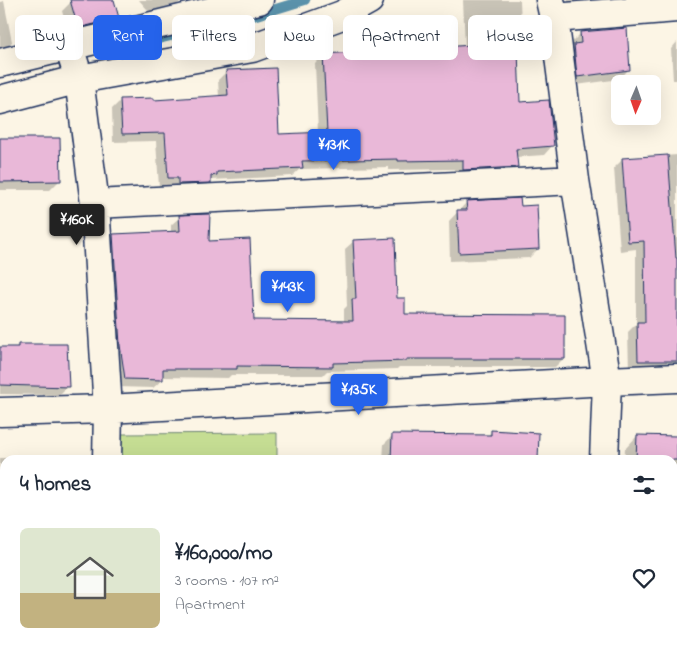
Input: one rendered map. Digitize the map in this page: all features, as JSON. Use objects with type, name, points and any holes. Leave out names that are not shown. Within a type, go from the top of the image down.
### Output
[{"type":"street","points":[[83,43],[259,0]]},
{"type":"street","points":[[0,100],[79,79],[252,48],[342,15],[369,0]]},
{"type":"street","points":[[604,455],[607,381],[575,180],[552,9],[677,8]]},
{"type":"street","points":[[0,63],[15,59]]},
{"type":"street","points":[[73,60],[79,79],[96,204],[108,409],[107,455]]},
{"type":"street","points":[[96,204],[575,180]]},
{"type":"street","points":[[0,412],[108,409],[677,378]]},
{"type":"green space","points":[[277,433],[277,455],[121,455],[120,434]]},
{"type":"building","points":[[70,0],[114,0],[118,15],[93,15],[93,24],[83,27],[83,15],[74,15]]},
{"type":"building","points":[[627,28],[630,70],[577,77],[574,44],[581,43],[580,32]]},
{"type":"building","points":[[468,45],[468,60],[518,60],[520,102],[549,100],[554,146],[516,149],[518,167],[463,170],[463,160],[302,161],[303,168],[217,172],[217,175],[211,176],[211,183],[178,184],[178,178],[168,178],[165,133],[122,134],[120,99],[154,98],[154,100],[228,95],[226,70],[276,68],[279,134],[327,132],[323,60],[333,60],[333,53],[343,53],[343,60],[458,60],[458,46]]},
{"type":"building","points":[[0,138],[60,138],[61,181],[0,182]]},
{"type":"building","points":[[668,155],[677,258],[677,361],[638,361],[637,322],[645,322],[644,241],[628,242],[622,158]]},
{"type":"building","points":[[520,198],[521,206],[537,205],[539,249],[459,253],[457,210],[467,210],[466,201]]},
{"type":"building","points":[[210,214],[209,241],[250,239],[254,320],[353,321],[352,299],[356,299],[353,240],[395,238],[397,298],[405,298],[405,314],[565,315],[565,359],[407,359],[407,361],[333,363],[333,367],[237,366],[237,369],[163,369],[163,380],[125,379],[120,345],[113,234],[180,231],[179,215]]},
{"type":"building","points":[[18,344],[67,344],[69,387],[0,385],[0,347],[18,347]]},
{"type":"building","points":[[491,430],[539,433],[538,455],[391,455],[392,434],[491,435]]},
{"type":"building","points":[[637,435],[677,436],[677,455],[636,455]]},
{"type":"waterway","points":[[162,38],[250,17],[305,0]]}]
